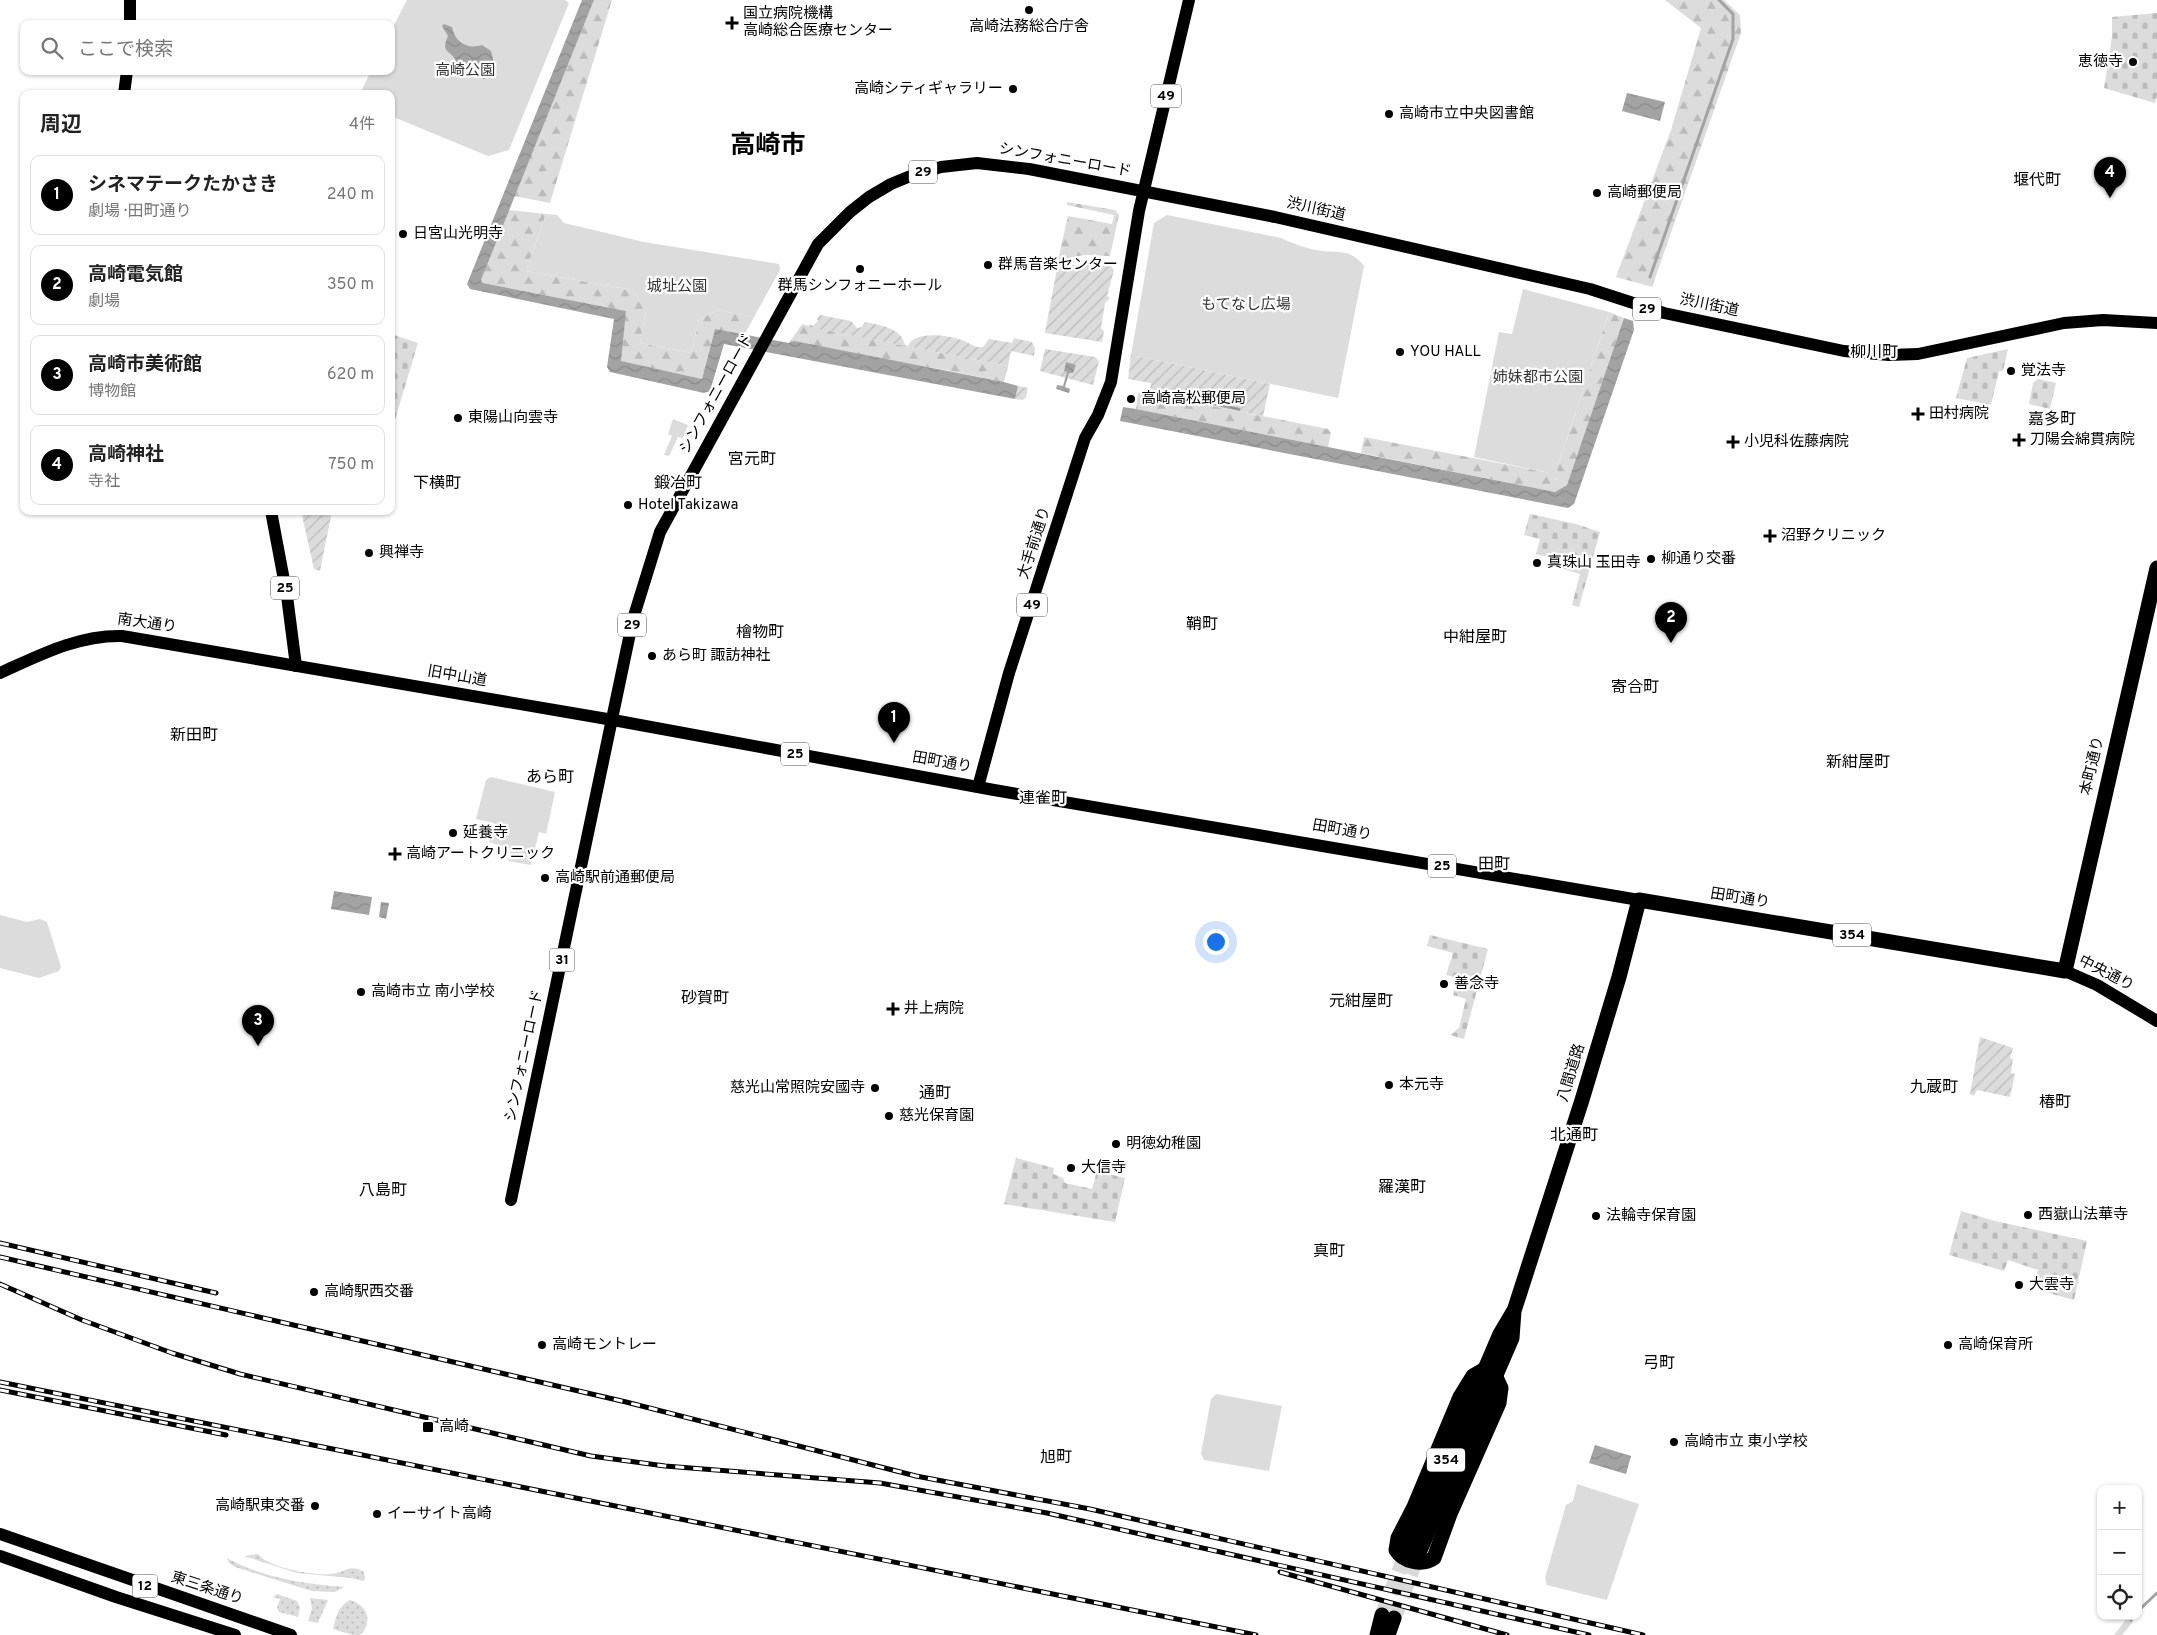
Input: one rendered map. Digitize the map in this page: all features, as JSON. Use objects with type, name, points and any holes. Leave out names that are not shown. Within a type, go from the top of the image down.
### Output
[{"type":"highway","name":"本町通り","points":[[2065,971],[2157,568]]},
{"type":"highway","name":"田町通り","points":[[1639,900],[2065,971]]},
{"type":"highway","name":"八間道路","points":[[1412,1553],[1449,1481],[1491,1373],[1512,1338],[1514,1311],[1620,977],[1639,900]]},
{"type":"highway","points":[[1491,1373],[1501,1388],[1499,1402],[1450,1514],[1436,1553],[1431,1560],[1425,1562],[1402,1557],[1396,1550],[1398,1538],[1414,1507],[1460,1397],[1473,1376],[1491,1373]]},
{"type":"highway","points":[[1377,1635],[1388,1616],[1388,1635]]},
{"type":"main road","points":[[130,0],[130,20]]},
{"type":"main road","name":"49","points":[[1143,192],[1189,0]]},
{"type":"main road","points":[[125,90],[126,75]]},
{"type":"main road","name":"シンフォニーロード","points":[[512,1200],[633,619],[660,532],[818,244],[850,212],[869,197],[908,176],[940,167],[977,163],[994,164],[1029,169],[1143,192]]},
{"type":"main road","name":"渋川街道","points":[[1143,192],[1386,242],[1590,289],[1657,312],[1844,351],[1888,355],[1918,354],[2076,321],[2157,322]]},
{"type":"main road","name":"大手前通り","points":[[978,787],[1009,673],[1085,438],[1093,425],[1111,382],[1143,192]]},
{"type":"main road","name":"25","points":[[272,515],[296,666]]},
{"type":"main road","name":"南大通り","points":[[0,673],[53,649],[101,635],[155,640],[296,666]]},
{"type":"main road","name":"旧中山道","points":[[296,666],[613,720]]},
{"type":"main road","name":"田町通り","points":[[613,720],[978,787],[1639,900]]},
{"type":"main road","name":"中央通り","points":[[2065,971],[2097,985],[2157,1021]]},
{"type":"main road","name":"東三条通り","points":[[0,1534],[291,1635]]},
{"type":"main road","name":"12","points":[[0,1556],[116,1597],[235,1635]]},
{"type":"green space","name":"高崎公園","points":[[407,0],[565,0],[569,3],[509,150],[488,156],[395,118],[395,90],[362,90],[369,75],[395,75],[395,23]]},
{"type":"green space","points":[[594,0],[612,0],[550,203],[514,196]]},
{"type":"green space","points":[[1665,0],[1724,0],[1740,15],[1741,33],[1652,287],[1616,277],[1671,130],[1701,28]]},
{"type":"green space","name":"恵徳寺","points":[[2157,13],[2157,96],[2155,103],[2104,88],[2112,37],[2112,17]]},
{"type":"green space","points":[[1067,202],[1115,210],[1119,215],[1110,256],[1084,255],[1058,260],[1068,216],[1112,224],[1114,215],[1067,205]]},
{"type":"green space","points":[[509,210],[546,214],[526,271],[632,290],[646,311],[640,343],[691,353],[699,320],[717,310],[754,317],[744,335],[715,329],[702,379],[620,361],[626,311],[483,283],[481,280]]},
{"type":"green space","name":"城址公園","points":[[546,214],[557,215],[564,223],[644,242],[779,264],[780,270],[754,317],[717,310],[699,320],[691,353],[640,343],[646,311],[632,290],[526,271]]},
{"type":"green space","name":"もてなし広場","points":[[1167,215],[1281,238],[1316,250],[1350,254],[1364,266],[1338,398],[1131,355],[1154,223]]},
{"type":"green space","points":[[1088,263],[1110,265],[1114,270],[1107,296],[1110,298],[1105,303],[1101,328],[1104,331],[1102,342],[1045,333],[1057,268]]},
{"type":"green space","name":"姉妹都市公園","points":[[1523,289],[1609,312],[1557,468],[1559,477],[1554,480],[1550,473],[1474,457],[1499,332],[1512,334]]},
{"type":"green space","points":[[1609,312],[1624,318],[1567,485],[1555,492],[1361,453],[1364,437],[1550,473],[1555,480],[1558,477],[1557,468]]},
{"type":"green space","points":[[820,315],[851,321],[857,328],[862,327],[865,322],[889,328],[895,331],[903,339],[905,345],[908,346],[917,338],[933,335],[951,337],[980,347],[983,347],[989,339],[1012,343],[1014,338],[1032,342],[1035,349],[1034,356],[1011,351],[1008,366],[808,327],[810,324],[813,326],[818,321],[817,319]]},
{"type":"green space","points":[[802,324],[819,329],[1008,366],[1004,382],[789,343]]},
{"type":"green space","points":[[395,335],[418,343],[395,420]]},
{"type":"green space","points":[[1045,349],[1095,357],[1099,361],[1093,385],[1040,371]]},
{"type":"green space","points":[[2008,349],[2003,371],[1999,371],[1991,405],[1956,398],[1967,358]]},
{"type":"green space","points":[[1131,355],[1270,384],[1263,416],[1149,394],[1151,383],[1128,379]]},
{"type":"green space","points":[[2038,379],[2056,383],[2050,409],[2029,404],[2033,383]]},
{"type":"green space","points":[[1018,386],[1028,388],[1026,397],[1023,400],[1015,399]]},
{"type":"green space","points":[[1140,392],[1328,429],[1331,432],[1328,447],[1136,409]]},
{"type":"green space","points":[[673,419],[688,425],[683,438],[678,437],[669,456],[664,455],[672,436],[668,434]]},
{"type":"green space","points":[[1530,514],[1576,524],[1600,532],[1579,607],[1572,605],[1580,574],[1550,565],[1552,558],[1536,554],[1540,539],[1524,535]]},
{"type":"green space","points":[[302,515],[331,515],[320,571],[314,569]]},
{"type":"green space","points":[[491,777],[555,792],[546,834],[539,832],[531,865],[508,861],[511,849],[489,842],[494,823],[476,819],[486,780]]},
{"type":"green space","points":[[0,915],[27,922],[40,919],[47,922],[61,967],[59,971],[39,978],[0,968]]},
{"type":"green space","points":[[1430,935],[1488,949],[1464,1039],[1450,1035],[1459,1028],[1466,999],[1453,995],[1457,978],[1446,975],[1453,953],[1427,946]]},
{"type":"green space","points":[[1980,1037],[2013,1048],[2010,1058],[2013,1059],[2011,1073],[2015,1074],[2010,1097],[1977,1090],[1974,1096],[1970,1094]]},
{"type":"green space","points":[[1016,1158],[1054,1168],[1053,1174],[1063,1178],[1065,1183],[1092,1189],[1097,1171],[1125,1178],[1115,1222],[1004,1204]]},
{"type":"green space","points":[[1961,1211],[1995,1221],[2087,1241],[2074,1300],[2038,1290],[2041,1279],[2036,1277],[2038,1270],[2008,1260],[2004,1271],[1949,1255]]},
{"type":"green space","points":[[1216,1394],[1282,1406],[1269,1471],[1204,1460],[1201,1454],[1211,1399]]},
{"type":"green space","points":[[1577,1484],[1639,1504],[1607,1600],[1547,1585],[1545,1578],[1566,1505],[1573,1501]]},
{"type":"green space","points":[[258,1554],[263,1559],[281,1567],[314,1574],[331,1574],[351,1568],[359,1569],[364,1572],[365,1579],[363,1581],[351,1578],[297,1573],[244,1556]]},
{"type":"green space","points":[[227,1558],[255,1571],[284,1579],[345,1587],[335,1592],[312,1591],[235,1567],[229,1563]]},
{"type":"green space","points":[[277,1594],[297,1601],[300,1607],[298,1617],[279,1612],[277,1607],[280,1599],[273,1597]]},
{"type":"green space","points":[[310,1598],[328,1600],[318,1623],[308,1621],[312,1608]]},
{"type":"green space","points":[[350,1600],[361,1605],[367,1615],[367,1625],[360,1635],[353,1635],[333,1629],[340,1609]]},
{"type":"green space","points":[[2126,1620],[2133,1622],[2122,1635],[2114,1635]]},
{"type":"water","points":[[582,0],[594,0],[481,280],[483,283],[626,311],[621,361],[702,379],[715,329],[789,343],[794,341],[1004,382],[1018,386],[1015,399],[724,344],[710,391],[704,393],[610,372],[607,367],[614,319],[470,289],[467,284]]},
{"type":"water","points":[[444,24],[452,27],[456,37],[462,44],[471,46],[482,45],[491,51],[495,67],[484,79],[473,75],[462,76],[457,73],[455,59],[445,48],[448,36],[442,26]]},
{"type":"water","points":[[1627,93],[1665,102],[1660,121],[1622,111]]},
{"type":"water","points":[[1624,318],[1633,321],[1634,330],[1574,504],[1568,508],[1120,421],[1123,407],[1136,409],[1555,492],[1567,485]]},
{"type":"water","points":[[1066,362],[1076,365],[1073,373],[1069,373],[1065,387],[1070,389],[1069,393],[1056,389],[1057,385],[1063,386],[1067,372],[1064,371]]},
{"type":"water","points":[[1165,390],[1240,408],[1240,411],[1161,394]]},
{"type":"water","points":[[334,891],[372,897],[369,915],[331,909]]},
{"type":"water","points":[[381,902],[389,903],[386,919],[379,917]]},
{"type":"water","points":[[1595,1445],[1631,1456],[1626,1474],[1589,1463]]},
{"type":"waterway","points":[[1650,277],[1733,39],[1733,14],[1719,0]]},
{"type":"waterway","points":[[2142,1607],[2157,1593]]},
{"type":"tunnel","points":[[1382,1615],[1407,1551]]},
{"type":"tunnel","points":[[1394,1618],[1418,1555]]},
{"type":"railway","points":[[0,1243],[216,1293]]},
{"type":"railway","points":[[0,1257],[626,1402],[916,1476],[1090,1509],[1643,1635]]},
{"type":"railway","points":[[0,1284],[82,1320],[172,1353],[240,1374],[591,1456],[665,1466],[880,1483],[1047,1513],[1589,1635]]},
{"type":"railway","points":[[0,1382],[1256,1635]]},
{"type":"railway","points":[[0,1390],[226,1435]]},
{"type":"railway","points":[[1280,1572],[1507,1635]]},
{"type":"place","name":"高崎法務総合庁舎","points":[[1029,10]]},
{"type":"place","name":"国立病院機構 高崎総合医療センター","points":[[732,23]]},
{"type":"place","name":"恵徳寺","points":[[2133,62]]},
{"type":"place","name":"高崎シティギャラリー","points":[[1013,89]]},
{"type":"place","name":"高崎市立中央図書館","points":[[1389,114]]},
{"type":"place","name":"高崎郵便局","points":[[1597,193]]},
{"type":"place","name":"高崎神社","points":[[2110,198]]},
{"type":"place","name":"日宮山光明寺","points":[[403,234]]},
{"type":"place","name":"群馬音楽センター","points":[[988,265]]},
{"type":"place","name":"群馬シンフォニーホール","points":[[860,269]]},
{"type":"place","name":"YOU HALL","points":[[1400,352]]},
{"type":"place","name":"覚法寺","points":[[2011,371]]},
{"type":"place","name":"高崎高松郵便局","points":[[1131,399]]},
{"type":"place","name":"田村病院","points":[[1918,414]]},
{"type":"place","name":"東陽山向雲寺","points":[[458,418]]},
{"type":"place","name":"刀陽会綿貫病院","points":[[2019,440]]},
{"type":"place","name":"小児科佐藤病院","points":[[1733,442]]},
{"type":"place","name":"Hotel Takizawa","points":[[628,505]]},
{"type":"place","name":"沼野クリニック","points":[[1770,536]]},
{"type":"place","name":"興禅寺","points":[[369,553]]},
{"type":"place","name":"柳通り交番","points":[[1651,559]]},
{"type":"place","name":"真珠山 玉田寺","points":[[1537,563]]},
{"type":"place","name":"高崎電気館","points":[[1671,643]]},
{"type":"place","name":"あら町 諏訪神社","points":[[652,656]]},
{"type":"place","name":"シネマテークたかさき","points":[[894,743]]},
{"type":"place","name":"延養寺","points":[[453,833]]},
{"type":"place","name":"高崎アートクリニック","points":[[395,854]]},
{"type":"place","name":"高崎駅前通郵便局","points":[[545,878]]},
{"type":"place","name":"善念寺","points":[[1444,984]]},
{"type":"place","name":"高崎市立 南小学校","points":[[361,992]]},
{"type":"place","name":"井上病院","points":[[893,1009]]},
{"type":"place","name":"高崎市美術館","points":[[258,1046]]},
{"type":"place","name":"本元寺","points":[[1389,1085]]},
{"type":"place","name":"慈光山常照院安國寺","points":[[875,1088]]},
{"type":"place","name":"慈光保育園","points":[[889,1116]]},
{"type":"place","name":"明徳幼稚園","points":[[1116,1144]]},
{"type":"place","name":"大信寺","points":[[1071,1168]]},
{"type":"place","name":"西嶽山法華寺","points":[[2028,1215]]},
{"type":"place","name":"法輪寺保育園","points":[[1596,1216]]},
{"type":"place","name":"大雲寺","points":[[2019,1285]]},
{"type":"place","name":"高崎駅西交番","points":[[314,1292]]},
{"type":"place","name":"高崎モントレー","points":[[542,1345]]},
{"type":"place","name":"高崎保育所","points":[[1948,1345]]},
{"type":"place","name":"高崎","points":[[428,1427]]},
{"type":"place","name":"高崎市立 東小学校","points":[[1674,1442]]},
{"type":"place","name":"高崎駅東交番","points":[[315,1506]]},
{"type":"place","name":"イーサイト高崎","points":[[377,1514]]},
{"type":"district","name":"高崎市","points":[[768,147]]},
{"type":"district","name":"堰代町","points":[[2037,181]]},
{"type":"district","name":"柳川町","points":[[1874,353]]},
{"type":"district","name":"嘉多町","points":[[2052,420]]},
{"type":"district","name":"宮元町","points":[[752,460]]},
{"type":"district","name":"下横町","points":[[437,484]]},
{"type":"district","name":"鍛冶町","points":[[678,484]]},
{"type":"district","name":"鞘町","points":[[1202,625]]},
{"type":"district","name":"檜物町","points":[[760,633]]},
{"type":"district","name":"中紺屋町","points":[[1475,638]]},
{"type":"district","name":"寄合町","points":[[1635,688]]},
{"type":"district","name":"新田町","points":[[194,736]]},
{"type":"district","name":"新紺屋町","points":[[1858,763]]},
{"type":"district","name":"あら町","points":[[550,778]]},
{"type":"district","name":"連雀町","points":[[1043,799]]},
{"type":"district","name":"田町","points":[[1494,865]]},
{"type":"district","name":"砂賀町","points":[[705,999]]},
{"type":"district","name":"元紺屋町","points":[[1361,1002]]},
{"type":"district","name":"九蔵町","points":[[1934,1088]]},
{"type":"district","name":"通町","points":[[935,1094]]},
{"type":"district","name":"椿町","points":[[2055,1103]]},
{"type":"district","name":"北通町","points":[[1574,1136]]},
{"type":"district","name":"羅漢町","points":[[1402,1188]]},
{"type":"district","name":"八島町","points":[[383,1191]]},
{"type":"district","name":"真町","points":[[1329,1252]]},
{"type":"district","name":"弓町","points":[[1659,1364]]},
{"type":"district","name":"旭町","points":[[1056,1458]]}]
